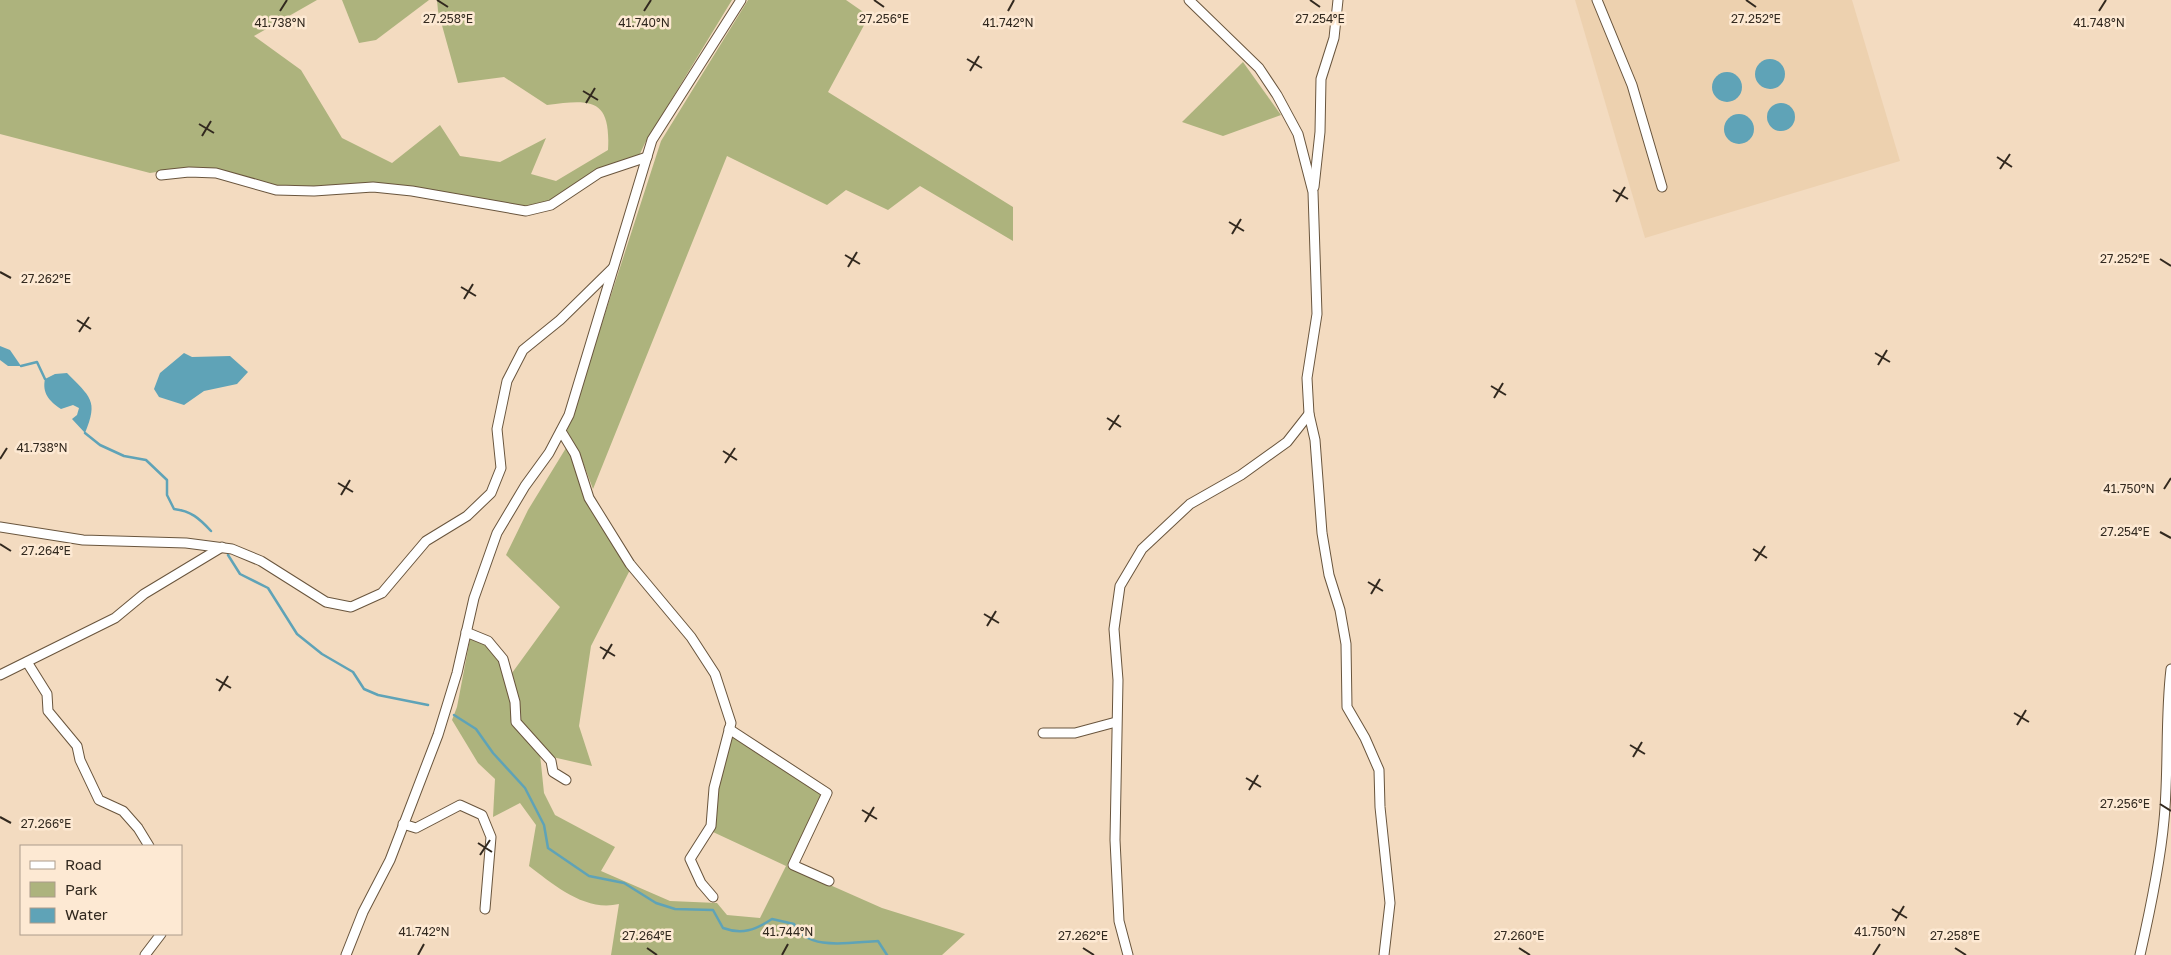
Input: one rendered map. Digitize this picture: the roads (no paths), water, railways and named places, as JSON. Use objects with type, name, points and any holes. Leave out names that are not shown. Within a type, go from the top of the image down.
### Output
[{"type":"street","points":[[346,955],[403,824],[438,735],[457,673],[474,598],[497,533],[525,486],[550,453],[568,415],[652,140],[741,0]]},
{"type":"street","points":[[1189,0],[1259,68],[1298,134],[1314,192]]},
{"type":"street","points":[[1338,0],[1334,38],[1321,79],[1320,132],[1314,192],[1317,314],[1308,378],[1322,533],[1329,575],[1346,644],[1348,707],[1365,738],[1379,770],[1380,807],[1390,903],[1384,955]]},
{"type":"street","points":[[1597,0],[1632,85],[1662,187]]},
{"type":"street","points":[[161,175],[189,172],[216,173],[276,190],[314,191],[373,187],[412,191],[526,211],[551,205],[599,173],[647,157]]},
{"type":"street","points":[[0,528],[83,540],[186,543],[232,549],[261,561],[326,602],[351,607],[382,593],[426,541],[467,516],[491,493],[500,468],[497,429],[507,381],[523,350],[560,320],[615,266]]},
{"type":"street","points":[[1128,955],[1119,921],[1115,831],[1118,680],[1114,629],[1120,586],[1142,549],[1190,504],[1241,475],[1287,442],[1310,414]]},
{"type":"street","points":[[561,431],[575,454],[589,498],[630,564],[691,637],[715,674],[731,723],[714,788],[711,826],[690,860],[701,884],[713,897]]},
{"type":"street","points":[[0,675],[115,618],[144,594],[222,547]]},
{"type":"street","points":[[466,632],[488,641],[503,659],[515,702],[516,722],[551,762],[553,772],[566,780]]},
{"type":"street","points":[[27,662],[47,694],[48,711],[77,746],[80,760],[99,800],[123,811],[149,845]]},
{"type":"street","points":[[2140,955],[2156,874],[2164,820],[2166,704],[2171,669]]},
{"type":"street","points":[[1043,733],[1075,733],[1116,722]]},
{"type":"street","points":[[729,729],[826,793],[792,865],[829,881]]},
{"type":"street","points":[[403,824],[416,828],[460,804],[482,815],[491,838],[485,909]]},
{"type":"street","points":[[145,955],[160,935]]},
{"type":"water","points":[[1770,59],[1781,63],[1785,74],[1781,85],[1770,89],[1759,85],[1755,74],[1759,63]]},
{"type":"water","points":[[1727,72],[1738,76],[1742,87],[1738,98],[1727,102],[1716,98],[1712,87],[1716,76]]},
{"type":"water","points":[[1781,103],[1791,107],[1795,117],[1791,127],[1781,131],[1771,127],[1767,117],[1771,107]]},
{"type":"water","points":[[1739,114],[1750,118],[1754,129],[1750,140],[1739,144],[1728,140],[1724,129],[1728,118]]},
{"type":"water","points":[[0,346],[10,350],[21,366],[8,366],[0,360]]},
{"type":"water","points":[[184,353],[192,357],[230,356],[248,372],[237,384],[204,391],[184,405],[159,397],[154,389],[160,373]]},
{"type":"water","points":[[67,373],[86,394],[92,406],[85,433],[72,419],[77,415],[79,408],[73,405],[61,409],[50,400],[46,393],[45,379],[55,374]]},
{"type":"waterway","points":[[21,366],[37,362],[45,379]]},
{"type":"waterway","points":[[85,433],[100,445],[124,456],[146,460],[167,480],[167,495],[174,509],[185,511],[194,516],[211,531]]},
{"type":"waterway","points":[[228,555],[240,574],[268,588],[297,634],[322,654],[353,672],[364,689],[378,695],[428,705]]},
{"type":"waterway","points":[[454,715],[476,729],[493,753],[525,788],[544,825],[548,848],[589,876],[624,883],[656,903],[675,909],[713,910],[723,928],[730,930],[748,930],[772,919],[794,924],[800,933],[809,939],[819,942],[878,941],[887,955]]}]
